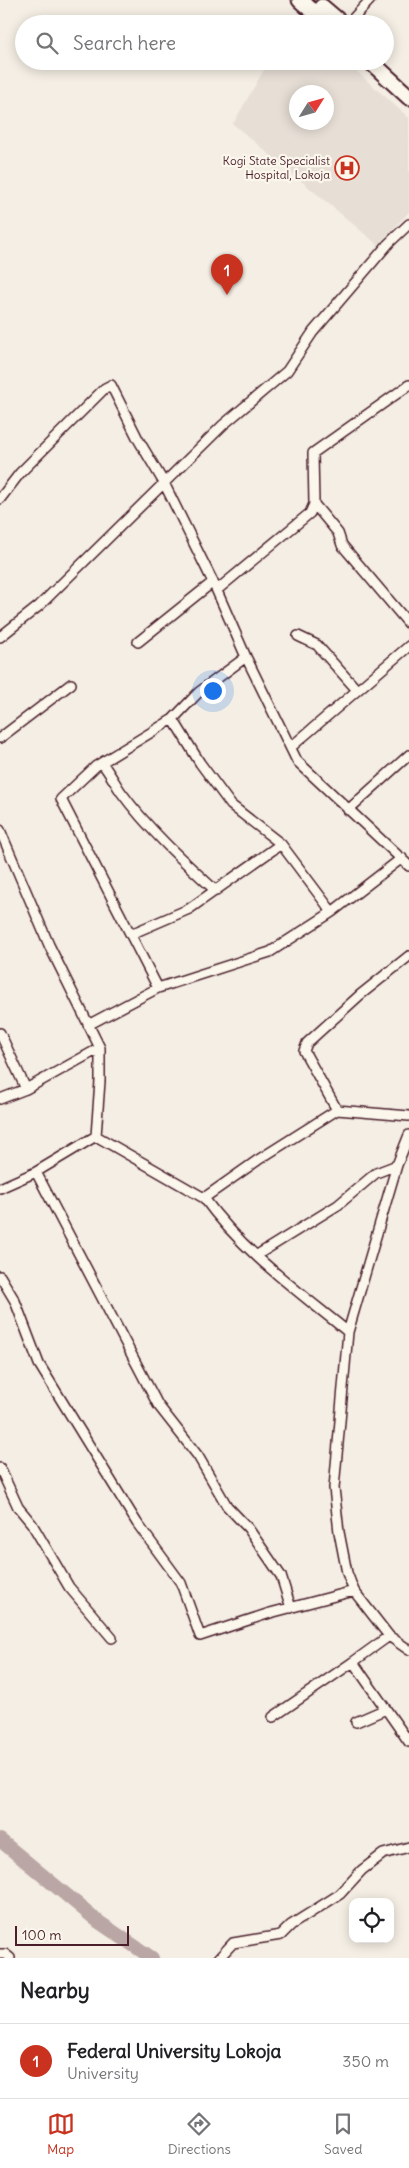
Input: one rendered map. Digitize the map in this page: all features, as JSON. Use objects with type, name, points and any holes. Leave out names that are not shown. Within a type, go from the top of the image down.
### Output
[{"type":"highway","points":[[300,0],[318,15]]},
{"type":"highway","points":[[315,0],[332,15]]},
{"type":"highway","points":[[380,70],[409,97]]},
{"type":"highway","points":[[394,70],[409,84]]},
{"type":"street","points":[[356,15],[370,0]]},
{"type":"street","points":[[0,637],[39,606],[224,426],[287,371],[313,332],[389,243],[409,224]]},
{"type":"street","points":[[138,642],[310,514],[314,504],[313,453],[409,384]]},
{"type":"street","points":[[0,499],[20,473],[105,388],[111,385],[138,439],[164,483],[215,586],[246,657],[297,761],[409,866]]},
{"type":"street","points":[[314,504],[338,533],[342,545],[409,624]]},
{"type":"street","points":[[298,636],[317,645],[357,690]]},
{"type":"street","points":[[291,747],[409,646]]},
{"type":"street","points":[[158,988],[61,799],[102,763],[172,720],[199,692],[246,657]]},
{"type":"street","points":[[0,738],[71,684]]},
{"type":"street","points":[[172,720],[200,763],[231,805],[281,844],[332,912]]},
{"type":"street","points":[[348,810],[409,755]]},
{"type":"street","points":[[102,763],[120,791],[144,820],[171,849],[216,891]]},
{"type":"street","points":[[0,830],[49,945],[100,1048],[96,1136]]},
{"type":"street","points":[[131,934],[189,909],[281,844]]},
{"type":"street","points":[[88,1025],[158,988],[270,952],[332,912],[402,858]]},
{"type":"street","points":[[337,1110],[304,1050],[307,1043],[360,995],[409,956]]},
{"type":"street","points":[[0,1033],[26,1089]]},
{"type":"street","points":[[0,1099],[26,1089],[100,1048]]},
{"type":"street","points":[[204,1198],[258,1160],[337,1110],[409,1116]]},
{"type":"street","points":[[409,1135],[397,1165],[348,1332],[334,1488],[342,1548],[347,1573],[354,1591],[389,1636],[409,1650]]},
{"type":"street","points":[[0,1188],[36,1172],[96,1136]]},
{"type":"street","points":[[96,1136],[204,1198],[216,1214],[257,1255],[348,1332]]},
{"type":"street","points":[[257,1255],[338,1205],[376,1174],[397,1165]]},
{"type":"street","points":[[36,1172],[158,1405],[198,1456],[227,1506],[248,1528],[281,1576],[291,1608]]},
{"type":"street","points":[[0,1276],[15,1301],[39,1364],[137,1523],[181,1583],[200,1636],[270,1613],[354,1591]]},
{"type":"street","points":[[0,1468],[18,1507],[32,1524],[69,1587],[112,1638]]},
{"type":"street","points":[[273,1717],[389,1636]]},
{"type":"street","points":[[354,1662],[409,1742]]},
{"type":"street","points":[[356,1722],[386,1709]]},
{"type":"street","points":[[219,1958],[233,1943],[281,1935],[291,1924],[340,1894],[362,1870],[383,1854],[409,1847]]},
{"type":"street","points":[[0,1954],[5,1954],[10,1958]]},
{"type":"shaded area","name":"Kogi State Specialist Hospital, Lokoja","points":[[264,70],[355,70],[409,118],[409,212],[378,245],[233,124]]},
{"type":"waterway","points":[[0,1840],[99,1922],[152,1958]]},
{"type":"place","name":"Kogi State Specialist Hospital, Lokoja","points":[[347,168]]},
{"type":"place","name":"Federal University Lokoja","points":[[227,295]]}]
